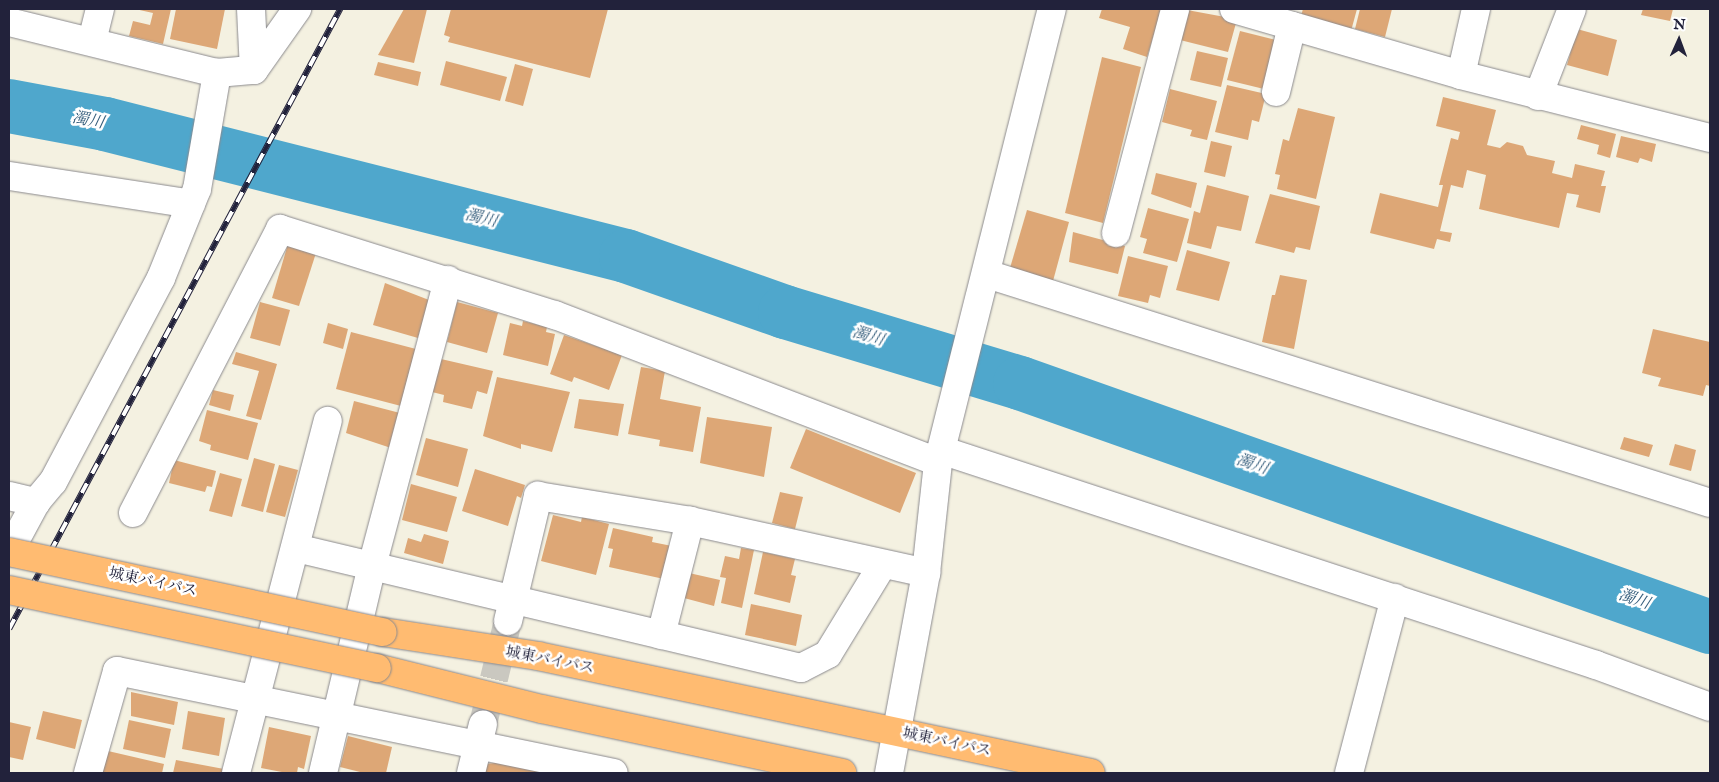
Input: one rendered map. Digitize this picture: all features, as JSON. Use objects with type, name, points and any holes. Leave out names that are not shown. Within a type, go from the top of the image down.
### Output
[{"type":"highway","name":"城東バイパス","points":[[9,552],[384,632],[538,656],[1091,773]]},
{"type":"highway","points":[[9,590],[377,668],[542,709],[842,773]]},
{"type":"street","points":[[92,41],[100,9]]},
{"type":"street","points":[[251,9],[254,70]]},
{"type":"street","points":[[9,22],[92,41],[216,79],[254,70],[298,9]]},
{"type":"street","points":[[890,773],[926,574],[942,448],[1052,9]]},
{"type":"street","points":[[1116,233],[1175,9]]},
{"type":"street","points":[[1234,9],[1538,96],[1710,138]]},
{"type":"street","points":[[1461,75],[1476,9]]},
{"type":"street","points":[[1538,96],[1572,9]]},
{"type":"street","points":[[1276,92],[1292,26]]},
{"type":"street","points":[[9,552],[36,502],[53,482],[156,287],[194,196],[216,79]]},
{"type":"street","points":[[9,176],[194,196]]},
{"type":"street","points":[[133,513],[280,229],[555,315],[942,448],[1596,664],[1710,707]]},
{"type":"street","points":[[987,274],[1709,496]]},
{"type":"street","points":[[323,773],[372,566],[448,280]]},
{"type":"street","points":[[236,773],[328,421]]},
{"type":"street","points":[[9,496],[36,502]]},
{"type":"street","points":[[511,610],[538,496],[690,522],[926,574]]},
{"type":"street","points":[[661,635],[690,522]]},
{"type":"street","points":[[296,548],[372,566],[511,610],[661,635],[802,668],[828,654],[883,564]]},
{"type":"street","points":[[1349,773],[1395,598]]},
{"type":"street","points":[[88,773],[117,670],[256,700],[481,735],[614,773]]},
{"type":"street","points":[[471,773],[481,735]]},
{"type":"building","points":[[135,9],[171,9],[163,44],[129,36],[133,21],[150,25],[153,13]]},
{"type":"building","points":[[176,9],[225,9],[217,49],[170,39]]},
{"type":"building","points":[[404,9],[427,9],[414,63],[378,55]]},
{"type":"building","points":[[451,9],[608,9],[590,78],[448,42],[450,37],[444,35]]},
{"type":"building","points":[[1102,9],[1162,9],[1147,57],[1123,49],[1130,27],[1099,18]]},
{"type":"building","points":[[1303,9],[1357,9],[1351,31],[1301,16]]},
{"type":"building","points":[[1360,9],[1392,9],[1385,37],[1355,29]]},
{"type":"building","points":[[1643,9],[1673,9],[1670,21],[1641,15]]},
{"type":"building","points":[[1187,10],[1225,17],[1224,20],[1236,23],[1228,52],[1180,40]]},
{"type":"building","points":[[1577,29],[1617,40],[1608,76],[1567,65]]},
{"type":"building","points":[[1240,31],[1276,40],[1264,89],[1227,80]]},
{"type":"building","points":[[1197,51],[1228,58],[1221,87],[1190,80]]},
{"type":"building","points":[[1102,57],[1141,67],[1103,223],[1065,213]]},
{"type":"building","points":[[446,61],[507,77],[500,101],[440,85]]},
{"type":"building","points":[[378,62],[421,72],[418,86],[374,75]]},
{"type":"building","points":[[515,64],[533,69],[523,106],[505,101]]},
{"type":"building","points":[[1227,85],[1266,94],[1259,122],[1252,120],[1248,140],[1215,132]]},
{"type":"building","points":[[1170,89],[1217,101],[1207,140],[1190,136],[1192,130],[1162,122]]},
{"type":"building","points":[[1443,97],[1496,110],[1487,145],[1500,148],[1507,142],[1523,146],[1527,155],[1555,161],[1552,173],[1572,178],[1575,164],[1605,171],[1601,186],[1606,186],[1600,213],[1576,207],[1579,195],[1567,193],[1559,228],[1479,209],[1486,175],[1467,170],[1463,188],[1451,185],[1440,231],[1452,233],[1450,242],[1437,239],[1434,249],[1370,233],[1380,193],[1438,207],[1443,185],[1439,185],[1451,138],[1458,140],[1460,132],[1436,126]]},
{"type":"building","points":[[1298,108],[1335,117],[1316,199],[1277,189],[1280,175],[1275,174],[1283,139],[1289,141]]},
{"type":"building","points":[[1581,125],[1616,134],[1610,158],[1597,154],[1599,145],[1577,139]]},
{"type":"building","points":[[1621,136],[1656,144],[1652,162],[1640,158],[1638,163],[1616,157]]},
{"type":"building","points":[[1211,141],[1232,146],[1225,177],[1204,172]]},
{"type":"building","points":[[1156,173],[1197,183],[1191,208],[1151,194]]},
{"type":"building","points":[[1207,185],[1249,196],[1241,231],[1217,226],[1211,249],[1187,243],[1194,211],[1200,213]]},
{"type":"building","points":[[1270,194],[1320,206],[1310,250],[1296,247],[1294,253],[1255,243]]},
{"type":"building","points":[[1148,208],[1189,219],[1177,262],[1143,253],[1147,239],[1140,237]]},
{"type":"building","points":[[1027,210],[1069,222],[1053,281],[1010,268]]},
{"type":"building","points":[[1073,232],[1125,246],[1118,274],[1069,262]]},
{"type":"building","points":[[288,244],[316,253],[299,306],[272,298]]},
{"type":"building","points":[[1187,250],[1230,262],[1219,301],[1176,290]]},
{"type":"building","points":[[1128,256],[1168,266],[1160,298],[1150,295],[1148,303],[1118,296]]},
{"type":"building","points":[[1280,275],[1307,280],[1294,349],[1262,342],[1272,295],[1275,295]]},
{"type":"building","points":[[385,283],[429,300],[418,338],[373,325]]},
{"type":"building","points":[[260,302],[290,310],[280,346],[250,338]]},
{"type":"building","points":[[457,302],[498,313],[487,353],[447,342]]},
{"type":"building","points":[[523,321],[547,327],[546,332],[555,334],[548,366],[503,355],[510,323],[522,326]]},
{"type":"building","points":[[328,323],[348,329],[343,349],[323,343]]},
{"type":"building","points":[[1653,329],[1710,342],[1710,386],[1706,385],[1703,396],[1658,386],[1661,378],[1642,373]]},
{"type":"building","points":[[351,332],[416,349],[401,406],[336,389]]},
{"type":"building","points":[[564,335],[622,355],[609,390],[574,377],[572,382],[550,374]]},
{"type":"building","points":[[236,352],[277,364],[261,420],[246,416],[259,371],[232,364]]},
{"type":"building","points":[[441,359],[493,371],[487,394],[477,391],[472,409],[443,402],[444,395],[432,392]]},
{"type":"building","points":[[641,367],[665,371],[660,399],[701,407],[693,452],[659,446],[660,440],[628,434]]},
{"type":"building","points":[[497,377],[570,392],[552,452],[521,444],[521,449],[483,436]]},
{"type":"building","points":[[213,390],[234,395],[230,411],[209,405]]},
{"type":"building","points":[[579,399],[624,404],[618,436],[574,428]]},
{"type":"building","points":[[354,401],[400,413],[391,448],[346,433]]},
{"type":"building","points":[[207,410],[258,423],[248,460],[210,450],[211,445],[199,441]]},
{"type":"building","points":[[707,417],[772,427],[764,477],[700,463]]},
{"type":"building","points":[[806,429],[916,473],[900,513],[790,468]]},
{"type":"building","points":[[1624,437],[1653,445],[1649,457],[1620,449]]},
{"type":"building","points":[[426,438],[468,449],[458,487],[416,475]]},
{"type":"building","points":[[1675,444],[1696,450],[1691,471],[1669,465]]},
{"type":"building","points":[[254,458],[275,464],[263,512],[241,506]]},
{"type":"building","points":[[174,460],[216,471],[212,487],[207,486],[205,492],[169,483]]},
{"type":"building","points":[[279,465],[298,470],[285,517],[266,512]]},
{"type":"building","points":[[475,469],[525,485],[521,498],[517,496],[508,526],[462,511]]},
{"type":"building","points":[[220,473],[242,479],[232,517],[209,511]]},
{"type":"building","points":[[411,484],[457,497],[447,532],[402,520]]},
{"type":"building","points":[[780,492],[803,497],[795,529],[772,523]]},
{"type":"building","points":[[553,515],[581,522],[582,517],[609,524],[596,575],[541,561]]},
{"type":"building","points":[[613,528],[653,537],[652,542],[672,546],[664,579],[609,567],[613,549],[608,548]]},
{"type":"building","points":[[424,534],[449,541],[443,564],[404,553],[408,538],[421,542]]},
{"type":"building","points":[[741,548],[754,550],[742,608],[721,603],[726,578],[720,577],[725,556],[739,559]]},
{"type":"building","points":[[763,552],[795,559],[791,575],[796,576],[790,603],[754,594]]},
{"type":"building","points":[[689,573],[720,580],[714,606],[684,598]]},
{"type":"building","points":[[751,604],[802,615],[796,646],[745,635]]},
{"type":"building","points":[[131,692],[178,702],[174,725],[131,716]]},
{"type":"building","points":[[43,711],[82,720],[75,749],[36,739]]},
{"type":"building","points":[[188,711],[225,718],[219,756],[182,749]]},
{"type":"building","points":[[129,720],[171,729],[165,758],[123,749]]},
{"type":"building","points":[[9,722],[31,727],[23,760],[9,757]]},
{"type":"building","points":[[269,727],[311,736],[304,769],[298,767],[297,773],[287,773],[261,768]]},
{"type":"building","points":[[348,736],[392,747],[386,773],[364,773],[340,767]]},
{"type":"building","points":[[108,751],[164,764],[162,773],[102,773]]},
{"type":"building","points":[[176,760],[224,769],[223,773],[173,773]]},
{"type":"building","points":[[504,762],[550,773],[482,773],[485,764]]},
{"type":"waterway","name":"濁川","points":[[9,106],[105,124],[626,256],[785,312],[1020,383],[1710,627]]},
{"type":"tunnel","points":[[484,720],[508,621]]},
{"type":"railway","points":[[9,629],[340,9]]}]
